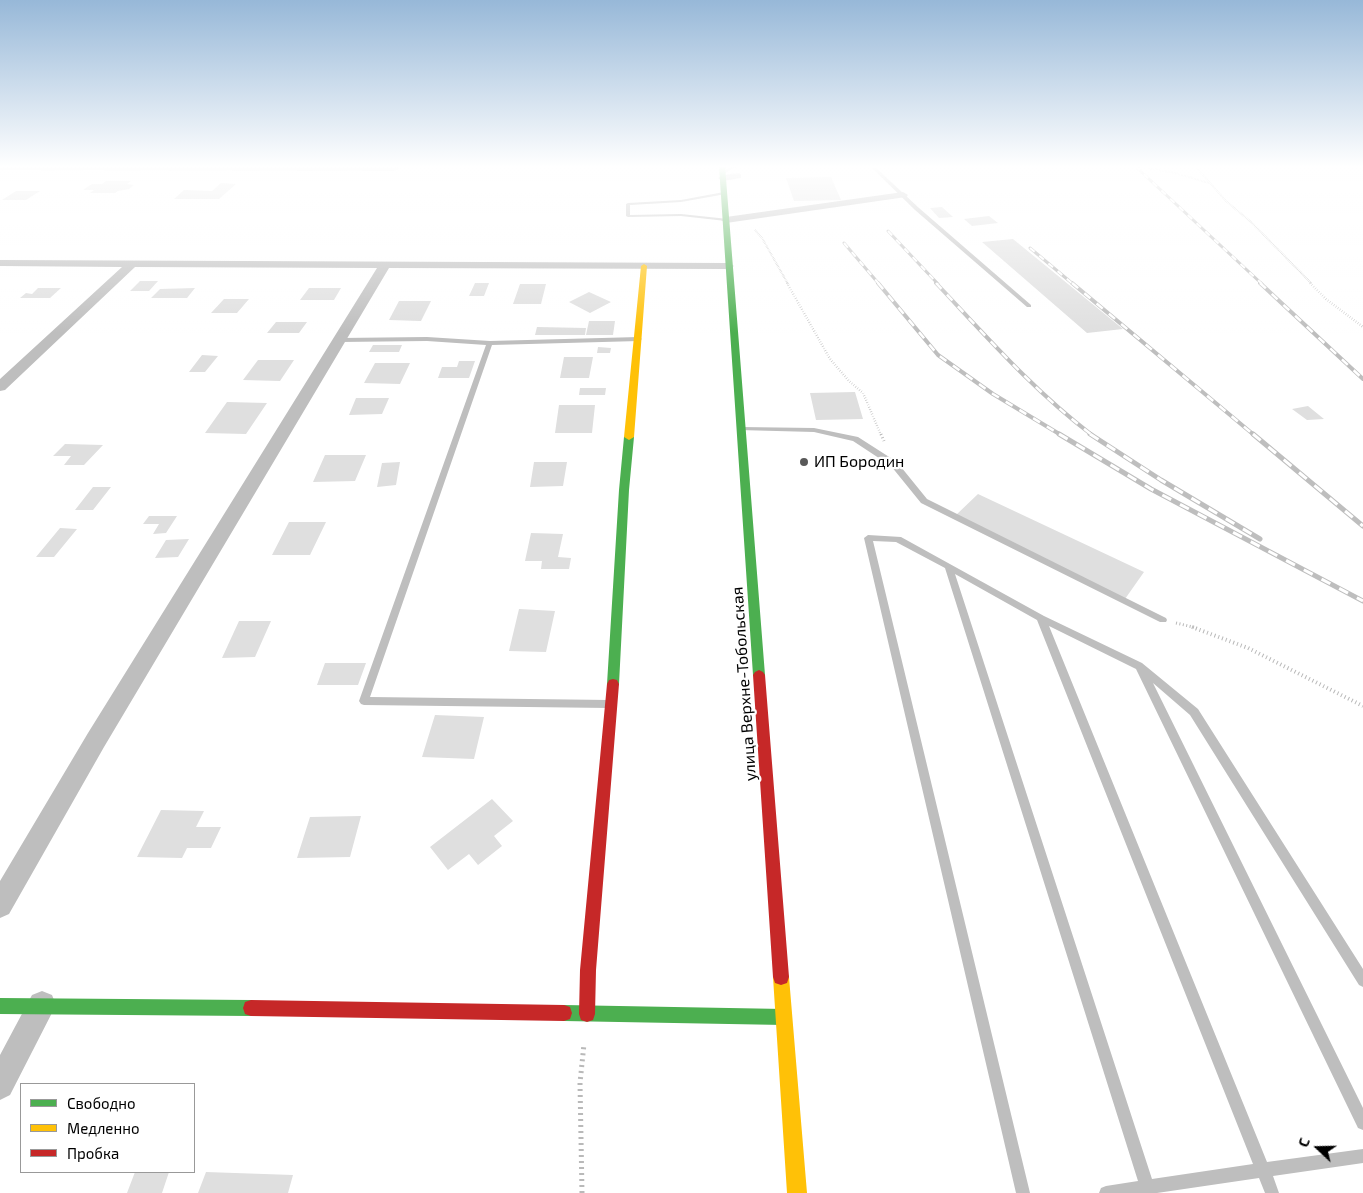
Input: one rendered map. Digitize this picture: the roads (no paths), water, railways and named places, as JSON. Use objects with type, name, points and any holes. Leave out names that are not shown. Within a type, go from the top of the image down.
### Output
[{"type":"street","name":"улица Верхне-Тобольская","points":[[726,222],[797,1193]]},
{"type":"street","points":[[0,263],[728,266]]},
{"type":"street","points":[[0,387],[132,264]]},
{"type":"street","points":[[0,905],[102,732],[385,265]]},
{"type":"street","points":[[587,1014],[588,970],[612,704],[624,490],[639,339],[644,266]]},
{"type":"street","points":[[0,1006],[42,1004],[784,1017]]},
{"type":"street","points":[[0,1085],[42,1004]]},
{"type":"lane","points":[[931,222],[1029,306]]},
{"type":"lane","points":[[340,340],[427,339],[490,343],[639,339]]},
{"type":"lane","points":[[490,343],[364,701],[612,704]]},
{"type":"lane","points":[[741,429],[814,430],[855,440],[894,464],[924,500],[1163,620]]},
{"type":"lane","points":[[1023,1193],[868,538],[898,539],[1041,618],[1140,666],[1194,712],[1363,982]]},
{"type":"lane","points":[[948,566],[1148,1190]]},
{"type":"lane","points":[[1041,618],[1272,1193]]},
{"type":"lane","points":[[1140,666],[1363,1122]]},
{"type":"lane","points":[[1106,1193],[1148,1190],[1263,1170],[1363,1156]]},
{"type":"railway","points":[[1195,222],[1262,284]]},
{"type":"railway","points":[[888,231],[938,284]]},
{"type":"railway","points":[[844,243],[879,284]]},
{"type":"railway","points":[[1030,248],[1073,284]]},
{"type":"railway","points":[[878,283],[938,355],[993,394],[1061,435]]},
{"type":"railway","points":[[936,283],[1030,382],[1092,435]]},
{"type":"railway","points":[[1072,283],[1254,435]]},
{"type":"railway","points":[[1260,283],[1363,379]]},
{"type":"railway","points":[[1059,434],[1151,489],[1363,601]]},
{"type":"railway","points":[[1090,434],[1161,480],[1260,539]]},
{"type":"railway","points":[[1253,434],[1363,526]]},
{"type":"place","name":"ИП Бородин","points":[[804,462]]}]
